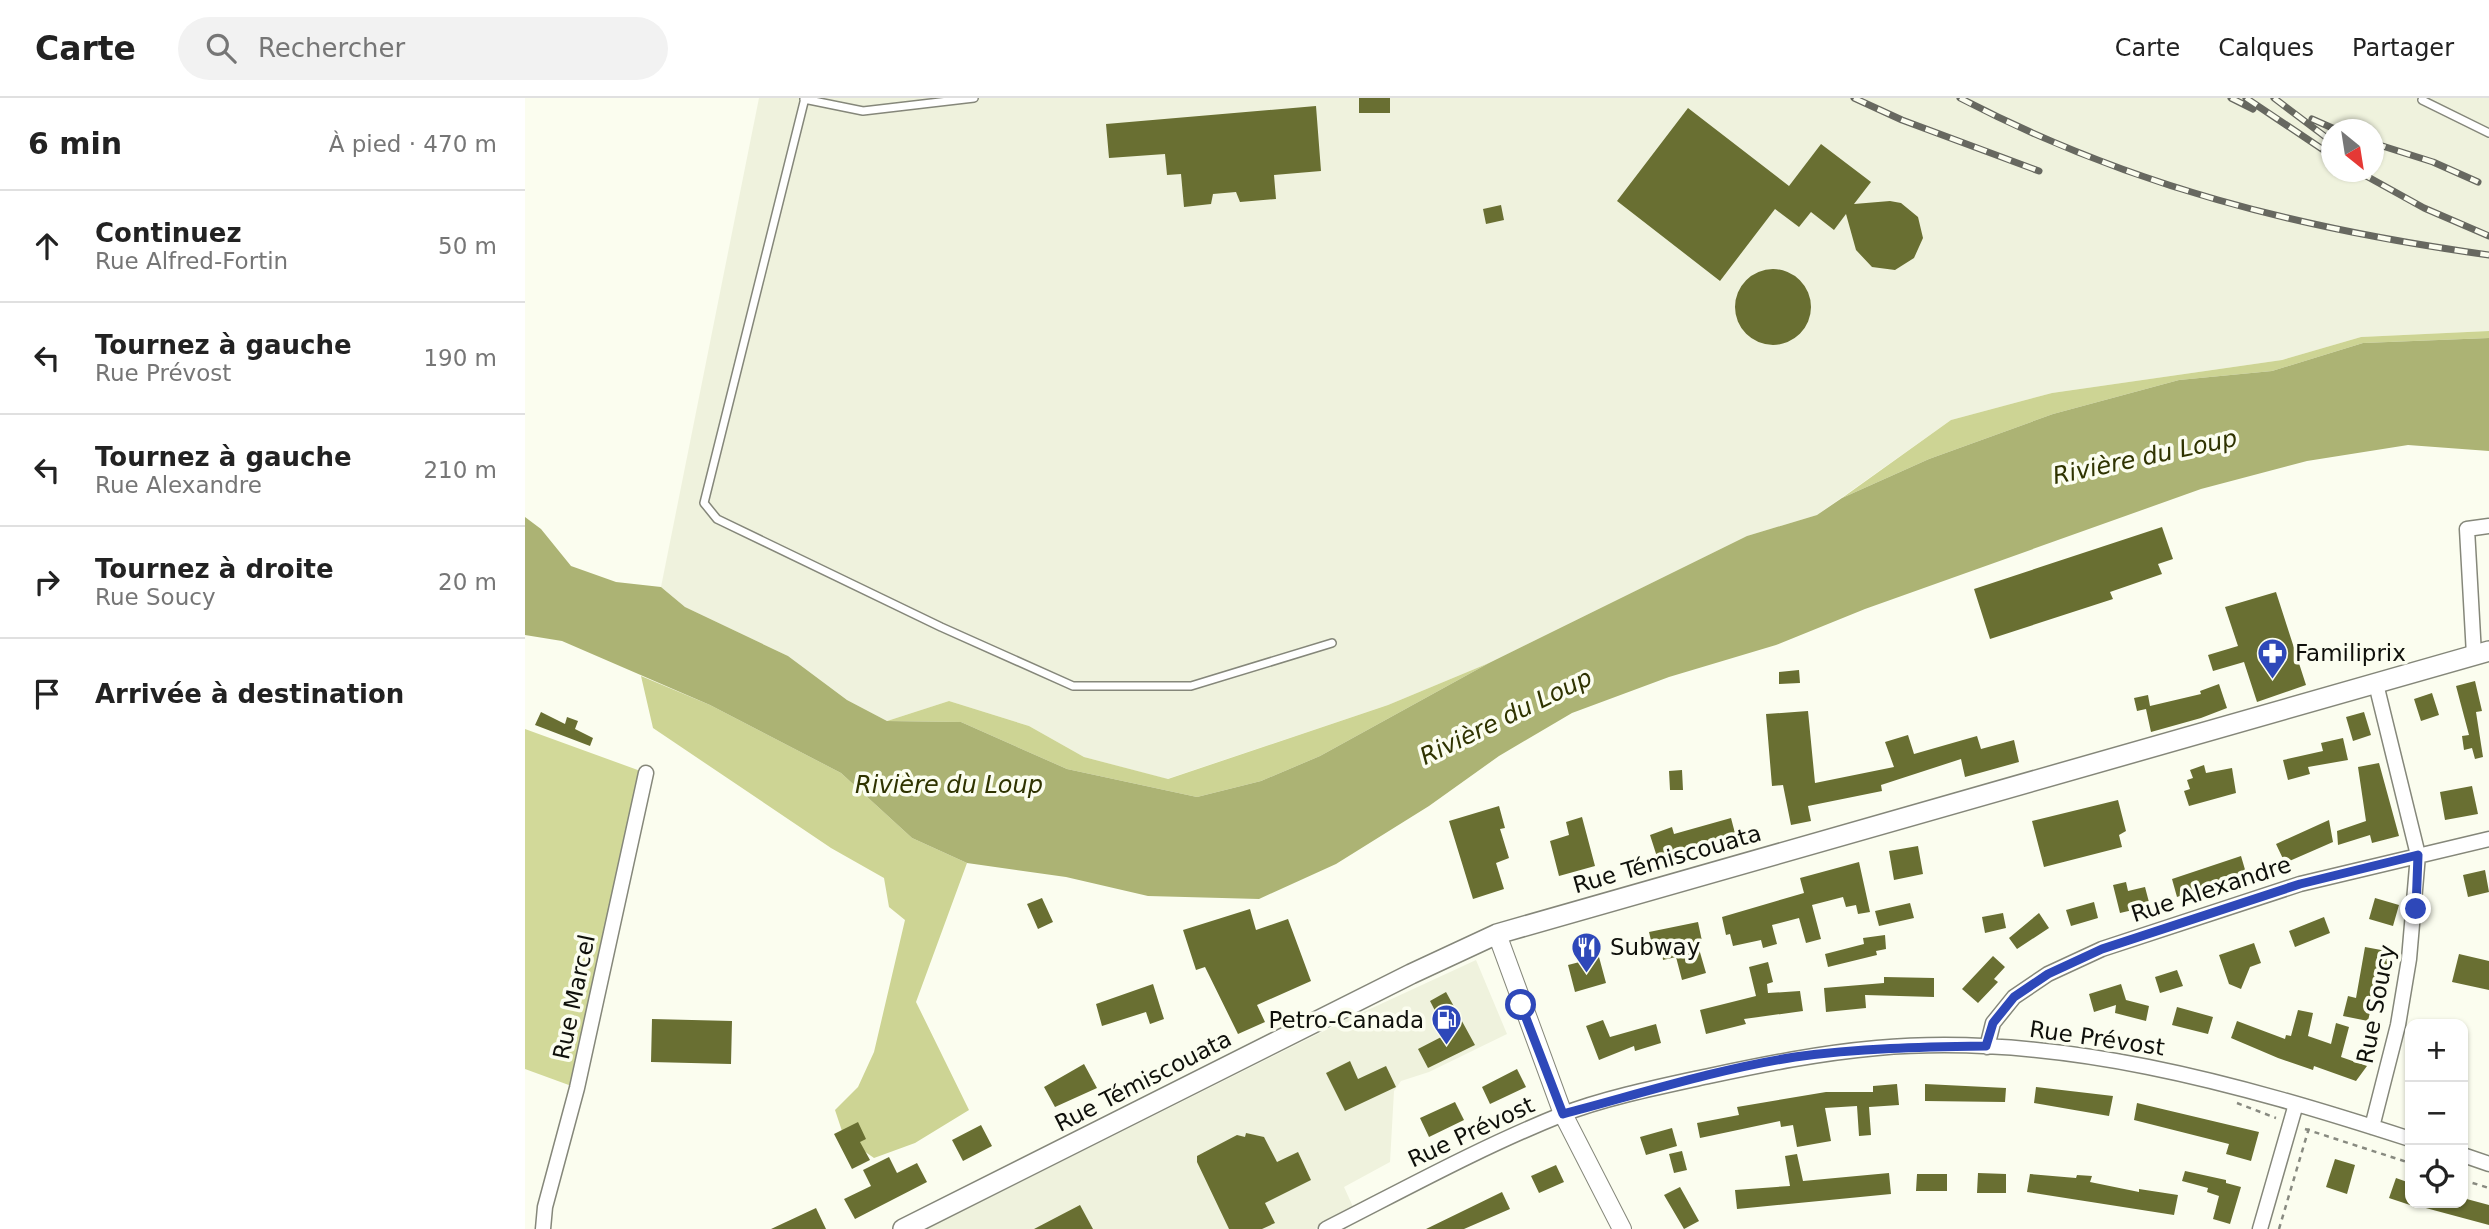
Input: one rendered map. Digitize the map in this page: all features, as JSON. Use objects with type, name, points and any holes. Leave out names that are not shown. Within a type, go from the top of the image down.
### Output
[{"type":"main road","name":"Rue Témiscouata","points":[[903,1229],[1497,934],[2482,653]]},
{"type":"street","points":[[2482,653],[2467,528],[2489,526]]},
{"type":"street","name":"Rue Soucy","points":[[2372,1127],[2405,985],[2416,909],[2418,855],[2376,684]]},
{"type":"street","name":"Rue Marcel","points":[[543,1229],[545,1208],[577,1088],[646,773]]},
{"type":"street","name":"Rue Alexandre","points":[[1986,1046],[1993,1023],[2014,997],[2048,974],[2102,949],[2300,884],[2489,839]]},
{"type":"street","points":[[1497,934],[1563,1114],[1622,1229]]},
{"type":"street","name":"Rue Prévost","points":[[1326,1229],[1563,1114],[1687,1081],[1793,1057],[1880,1048],[1986,1046],[2148,1066],[2223,1083],[2405,1137]]},
{"type":"street","points":[[2260,1229],[2296,1104]]},
{"type":"street","points":[[2468,1157],[2489,1164]]},
{"type":"lane","points":[[974,98],[863,111],[804,99],[704,503],[717,519],[941,627],[1073,685],[1191,686],[1332,643]]},
{"type":"lane","points":[[2422,100],[2489,133]]},
{"type":"path","points":[[2223,1083],[2239,1105],[2405,1161]]},
{"type":"path","points":[[2279,1229],[2314,1110]]},
{"type":"path","points":[[2468,1182],[2489,1188]]},
{"type":"shaded area","points":[[759,98],[2489,98],[2489,331],[2361,337],[2282,360],[2052,393],[1951,420],[1817,515],[1747,536],[1489,663],[1388,705],[1167,779],[1084,757],[1029,726],[949,701],[887,721],[847,700],[788,656],[685,607],[661,587]]},
{"type":"shaded area","points":[[2489,331],[2489,338],[2363,343],[2272,371],[2179,380],[2053,414],[1929,459],[1842,498],[1951,420],[2052,393],[2282,360],[2361,337]]},
{"type":"shaded area","points":[[1489,663],[1320,756],[1261,781],[1197,797],[1067,769],[961,722],[887,721],[949,701],[1029,726],[1084,757],[1168,779],[1388,705]]},
{"type":"shaded area","points":[[641,676],[710,705],[841,773],[912,838],[967,863],[916,1002],[969,1110],[915,1143],[874,1158],[844,1137],[835,1110],[858,1087],[874,1052],[905,920],[889,907],[884,878],[831,848],[653,728]]},
{"type":"shaded area","points":[[525,729],[646,773],[577,1088],[525,1069]]},
{"type":"shaded area","points":[[1476,960],[1507,1034],[1429,1072],[1401,1081],[1394,1091],[1390,1162],[1344,1187],[1354,1209],[1315,1229],[926,1229],[1344,1021]]},
{"type":"water","name":"Rivière du Loup","points":[[2489,338],[2489,451],[2408,445],[2307,461],[2201,489],[1865,609],[1776,645],[1669,677],[1572,713],[1499,756],[1429,806],[1336,864],[1259,899],[1148,896],[1066,877],[967,863],[912,838],[841,773],[710,705],[562,641],[525,635],[525,517],[541,529],[571,566],[616,582],[661,587],[685,607],[788,656],[847,700],[887,721],[961,722],[1067,769],[1197,797],[1261,781],[1320,756],[1489,663],[1747,536],[1817,515],[1842,498],[1929,459],[2053,414],[2179,380],[2272,371],[2363,343]]},
{"type":"building","points":[[1359,98],[1390,98],[1390,113],[1359,113]]},
{"type":"building","points":[[1316,106],[1321,171],[1274,175],[1276,199],[1240,202],[1236,192],[1213,194],[1211,204],[1184,207],[1181,174],[1167,175],[1165,154],[1109,158],[1106,124]]},
{"type":"building","points":[[1688,108],[1789,186],[1821,144],[1871,182],[1854,204],[1890,201],[1901,203],[1918,217],[1923,238],[1914,258],[1895,270],[1872,267],[1856,250],[1846,214],[1834,230],[1811,212],[1799,227],[1775,209],[1720,281],[1617,201]]},
{"type":"building","points":[[1501,205],[1504,220],[1486,224],[1483,209]]},
{"type":"building","points":[[1773,269],[1787,272],[1800,280],[1808,293],[1811,307],[1808,321],[1800,334],[1787,342],[1773,345],[1759,342],[1746,334],[1738,321],[1735,307],[1738,293],[1746,280],[1759,272]]},
{"type":"building","points":[[2162,527],[2173,559],[2158,564],[2162,574],[2110,592],[2113,599],[1990,639],[1974,589]]},
{"type":"building","points":[[2276,592],[2306,685],[2257,702],[2244,662],[2213,671],[2208,655],[2238,646],[2225,607]]},
{"type":"building","points":[[1799,670],[1800,683],[1779,684],[1779,672]]},
{"type":"building","points":[[2475,681],[2482,711],[2476,712],[2483,757],[2475,759],[2472,748],[2464,750],[2462,736],[2469,735],[2456,686]]},
{"type":"building","points":[[2219,684],[2227,708],[2201,718],[2151,732],[2146,709],[2137,711],[2134,698],[2148,695],[2150,706],[2201,694],[2200,691]]},
{"type":"building","points":[[2432,693],[2439,715],[2421,721],[2414,699]]},
{"type":"building","points":[[1808,711],[1815,783],[1894,767],[1885,742],[1908,735],[1914,754],[1977,736],[1981,749],[2014,740],[2019,762],[1965,777],[1961,759],[1881,785],[1882,791],[1808,806],[1811,821],[1791,825],[1783,785],[1772,786],[1766,714]]},
{"type":"building","points":[[541,712],[565,724],[567,717],[578,721],[575,729],[593,738],[590,746],[535,725]]},
{"type":"building","points":[[2364,712],[2371,735],[2353,741],[2346,717]]},
{"type":"building","points":[[2343,738],[2348,760],[2308,767],[2310,774],[2288,780],[2283,760],[2323,751],[2321,743]]},
{"type":"building","points":[[2379,763],[2399,836],[2372,843],[2370,835],[2338,845],[2337,831],[2366,821],[2358,767]]},
{"type":"building","points":[[2204,765],[2206,773],[2232,768],[2236,793],[2189,806],[2184,791],[2190,789],[2187,780],[2193,778],[2190,770]]},
{"type":"building","points":[[1682,770],[1683,790],[1670,790],[1669,771]]},
{"type":"building","points":[[2472,786],[2478,814],[2445,820],[2440,792]]},
{"type":"building","points":[[2118,800],[2126,831],[2119,835],[2122,847],[2044,867],[2032,821]]},
{"type":"building","points":[[1499,806],[1505,828],[1500,829],[1509,858],[1496,863],[1504,889],[1473,899],[1449,821]]},
{"type":"building","points":[[1582,817],[1595,866],[1559,876],[1550,841],[1569,835],[1566,822]]},
{"type":"building","points":[[1731,818],[1736,837],[1658,860],[1650,835],[1672,827],[1674,834]]},
{"type":"building","points":[[2329,820],[2333,842],[2285,863],[2276,844]]},
{"type":"building","points":[[1918,846],[1923,874],[1894,880],[1889,851]]},
{"type":"building","points":[[2241,856],[2246,873],[2177,897],[2172,879]]},
{"type":"building","points":[[1859,862],[1870,912],[1858,914],[1856,905],[1846,907],[1843,897],[1812,905],[1821,939],[1806,943],[1799,918],[1772,925],[1777,944],[1763,948],[1761,940],[1733,946],[1730,934],[1726,935],[1722,917],[1804,893],[1800,878]]},
{"type":"building","points":[[2485,870],[2489,892],[2468,897],[2463,875]]},
{"type":"building","points":[[2126,882],[2128,891],[2145,887],[2150,906],[2120,913],[2113,885]]},
{"type":"building","points":[[1042,898],[1053,922],[1038,929],[1027,904]]},
{"type":"building","points":[[2375,898],[2399,905],[2393,926],[2369,919]]},
{"type":"building","points":[[2094,902],[2098,918],[2071,926],[2066,910]]},
{"type":"building","points":[[1910,903],[1914,918],[1879,926],[1875,911]]},
{"type":"building","points":[[1250,909],[1256,930],[1288,919],[1311,981],[1257,1005],[1265,1022],[1238,1034],[1205,967],[1196,970],[1183,930]]},
{"type":"building","points":[[2003,913],[2006,928],[1985,933],[1982,917]]},
{"type":"building","points":[[2039,913],[2049,928],[2017,949],[2009,938]]},
{"type":"building","points":[[2324,917],[2330,933],[2295,947],[2289,931]]},
{"type":"building","points":[[1698,922],[1702,941],[1697,942],[1706,973],[1682,980],[1676,957],[1663,960],[1662,951],[1654,953],[1649,932]]},
{"type":"building","points":[[1885,935],[1886,949],[1876,951],[1877,955],[1828,967],[1825,954],[1864,944],[1863,938]]},
{"type":"building","points":[[2254,943],[2261,963],[2250,967],[2241,989],[2229,984],[2219,955]]},
{"type":"building","points":[[2365,947],[2392,952],[2382,1005],[2372,1003],[2368,1021],[2343,1016],[2348,996],[2356,998]]},
{"type":"building","points":[[2459,954],[2489,961],[2489,990],[2452,982]]},
{"type":"building","points":[[1993,956],[2005,967],[1994,979],[1998,982],[1978,1003],[1962,989]]},
{"type":"building","name":"Subway","points":[[1599,957],[1606,983],[1575,992],[1568,965]]},
{"type":"building","points":[[1768,962],[1773,982],[1767,984],[1768,993],[1800,991],[1803,1011],[1744,1019],[1746,1024],[1706,1034],[1700,1010],[1756,996],[1749,967]]},
{"type":"building","points":[[2177,970],[2183,986],[2160,993],[2155,977]]},
{"type":"building","points":[[1884,977],[1934,978],[1934,997],[1865,995],[1866,1008],[1826,1012],[1824,988],[1884,983]]},
{"type":"building","points":[[1153,984],[1164,1019],[1150,1024],[1146,1012],[1102,1026],[1096,1004]]},
{"type":"building","points":[[2121,984],[2126,1000],[2149,1006],[2146,1021],[2115,1013],[2116,1005],[2094,1012],[2089,994]]},
{"type":"building","name":"Petro-Canada","points":[[1446,992],[1475,1045],[1428,1068],[1418,1049],[1447,1034],[1430,1001]]},
{"type":"building","points":[[2177,1007],[2213,1017],[2208,1034],[2172,1025]]},
{"type":"building","points":[[2298,1010],[2313,1013],[2308,1036],[2331,1044],[2336,1023],[2349,1027],[2341,1057],[2367,1066],[2356,1081],[2314,1066],[2313,1070],[2278,1058],[2231,1038],[2237,1021],[2285,1039],[2286,1035],[2291,1036]]},
{"type":"building","points":[[652,1019],[732,1021],[731,1064],[651,1062]]},
{"type":"building","points":[[1603,1020],[1610,1037],[1656,1024],[1661,1043],[1635,1051],[1634,1046],[1599,1060],[1586,1026]]},
{"type":"building","points":[[1350,1061],[1358,1079],[1386,1066],[1396,1087],[1345,1111],[1326,1073]]},
{"type":"building","points":[[1084,1064],[1097,1088],[1055,1107],[1044,1087]]},
{"type":"building","points":[[1517,1069],[1526,1087],[1490,1104],[1482,1087]]},
{"type":"building","points":[[1897,1084],[1899,1105],[1869,1107],[1871,1135],[1859,1136],[1857,1106],[1825,1108],[1831,1141],[1797,1147],[1793,1125],[1781,1127],[1780,1121],[1700,1138],[1697,1123],[1739,1115],[1737,1107],[1826,1092],[1873,1092],[1873,1086]]},
{"type":"building","points":[[1925,1084],[2006,1088],[2005,1102],[1925,1101]]},
{"type":"building","points":[[2036,1087],[2113,1096],[2109,1116],[2034,1103]]},
{"type":"building","points":[[1455,1102],[1464,1120],[1429,1137],[1420,1118]]},
{"type":"building","points":[[2137,1103],[2259,1132],[2251,1161],[2226,1154],[2229,1144],[2134,1120]]},
{"type":"building","points":[[858,1122],[866,1139],[860,1142],[870,1160],[852,1169],[834,1134]]},
{"type":"building","points":[[981,1125],[992,1146],[963,1161],[952,1140]]},
{"type":"building","points":[[1672,1128],[1677,1146],[1646,1155],[1640,1137]]},
{"type":"building","points":[[1246,1133],[1264,1137],[1277,1162],[1298,1152],[1311,1180],[1265,1203],[1275,1223],[1262,1229],[1229,1229],[1197,1162],[1197,1156],[1237,1135],[1245,1137]]},
{"type":"building","points":[[1682,1151],[1687,1170],[1674,1173],[1669,1154]]},
{"type":"building","points":[[1797,1154],[1803,1181],[1889,1173],[1891,1194],[1737,1209],[1735,1190],[1790,1186],[1785,1156]]},
{"type":"building","points":[[889,1157],[897,1173],[917,1163],[927,1182],[855,1219],[844,1199],[871,1186],[863,1170]]},
{"type":"building","points":[[2335,1159],[2355,1165],[2347,1194],[2326,1187]]},
{"type":"building","points":[[1556,1165],[1564,1182],[1539,1193],[1531,1176]]},
{"type":"building","points":[[2185,1171],[2226,1180],[2226,1183],[2241,1187],[2230,1224],[2213,1219],[2219,1196],[2207,1192],[2208,1188],[2182,1181]]},
{"type":"building","points":[[1978,1173],[2006,1174],[2006,1193],[1977,1193]]},
{"type":"building","points":[[1917,1174],[1947,1174],[1947,1191],[1916,1191]]},
{"type":"building","points":[[2030,1174],[2076,1178],[2077,1175],[2092,1176],[2090,1182],[2139,1192],[2139,1189],[2178,1195],[2174,1215],[2027,1192]]},
{"type":"building","points":[[2396,1178],[2405,1181],[2405,1203],[2389,1198]]},
{"type":"building","points":[[1680,1187],[1699,1221],[1684,1229],[1664,1195]]},
{"type":"building","points":[[1502,1192],[1510,1209],[1464,1229],[1426,1229]]},
{"type":"building","points":[[2468,1199],[2489,1205],[2489,1225],[2426,1208],[2468,1208]]},
{"type":"building","points":[[1080,1205],[1093,1229],[1034,1229]]},
{"type":"building","points":[[816,1208],[826,1229],[771,1229]]},
{"type":"railway","points":[[1854,98],[1902,120],[2039,171]]},
{"type":"railway","points":[[1960,98],[2088,156],[2217,200],[2351,232],[2489,255]]},
{"type":"railway","points":[[2231,98],[2253,109]]},
{"type":"railway","points":[[2246,98],[2321,148]]},
{"type":"railway","points":[[2274,98],[2321,133]]},
{"type":"railway","points":[[2312,119],[2321,123]]},
{"type":"railway","points":[[2384,146],[2433,162],[2478,182]]},
{"type":"railway","points":[[2377,182],[2424,208],[2489,236]]},
{"type":"place","name":"Familiprix","points":[[2272,680]]},
{"type":"place","name":"Subway","points":[[1587,974]]},
{"type":"place","name":"Petro-Canada","points":[[1447,1047]]},
{"type":"route","points":[[1521,1005],[1563,1114],[1687,1081],[1793,1057],[1880,1048],[1986,1046],[1993,1023],[2014,997],[2048,974],[2102,949],[2300,884],[2418,855],[2416,909]]}]
